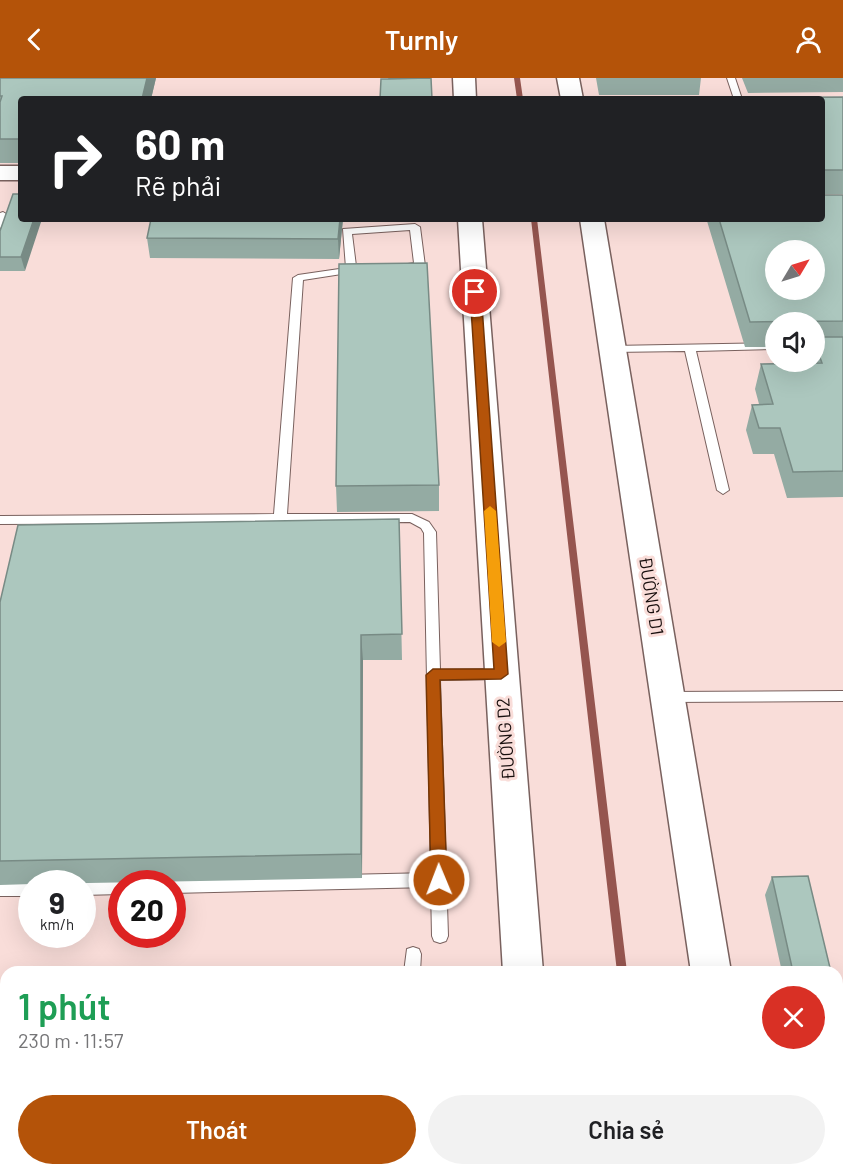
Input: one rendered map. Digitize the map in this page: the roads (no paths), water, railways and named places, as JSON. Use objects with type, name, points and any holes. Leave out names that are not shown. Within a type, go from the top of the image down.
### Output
[{"type":"street","points":[[464,78],[465,96]]},
{"type":"street","points":[[568,78],[571,96]]},
{"type":"street","points":[[0,173],[18,173]]},
{"type":"street","name":"ĐƯỜNG D2","points":[[470,222],[523,966]]},
{"type":"street","name":"ĐƯỜNG D1","points":[[592,222],[710,966]]},
{"type":"lane","points":[[731,78],[737,96]]},
{"type":"lane","points":[[351,269],[347,231],[415,228],[420,266],[397,267]]},
{"type":"lane","points":[[280,519],[298,278],[351,269],[374,268]]},
{"type":"lane","points":[[612,349],[765,346]]},
{"type":"lane","points":[[690,347],[723,490]]},
{"type":"lane","points":[[0,520],[412,519],[425,525],[430,532],[440,936]]},
{"type":"lane","points":[[433,675],[501,674]]},
{"type":"lane","points":[[667,697],[843,696]]},
{"type":"lane","points":[[186,886],[439,880]]},
{"type":"lane","points":[[0,889],[18,889]]},
{"type":"lane","points":[[412,966],[413,954]]},
{"type":"waterway","points":[[517,78],[520,96]]},
{"type":"waterway","points":[[534,222],[621,966]]}]
